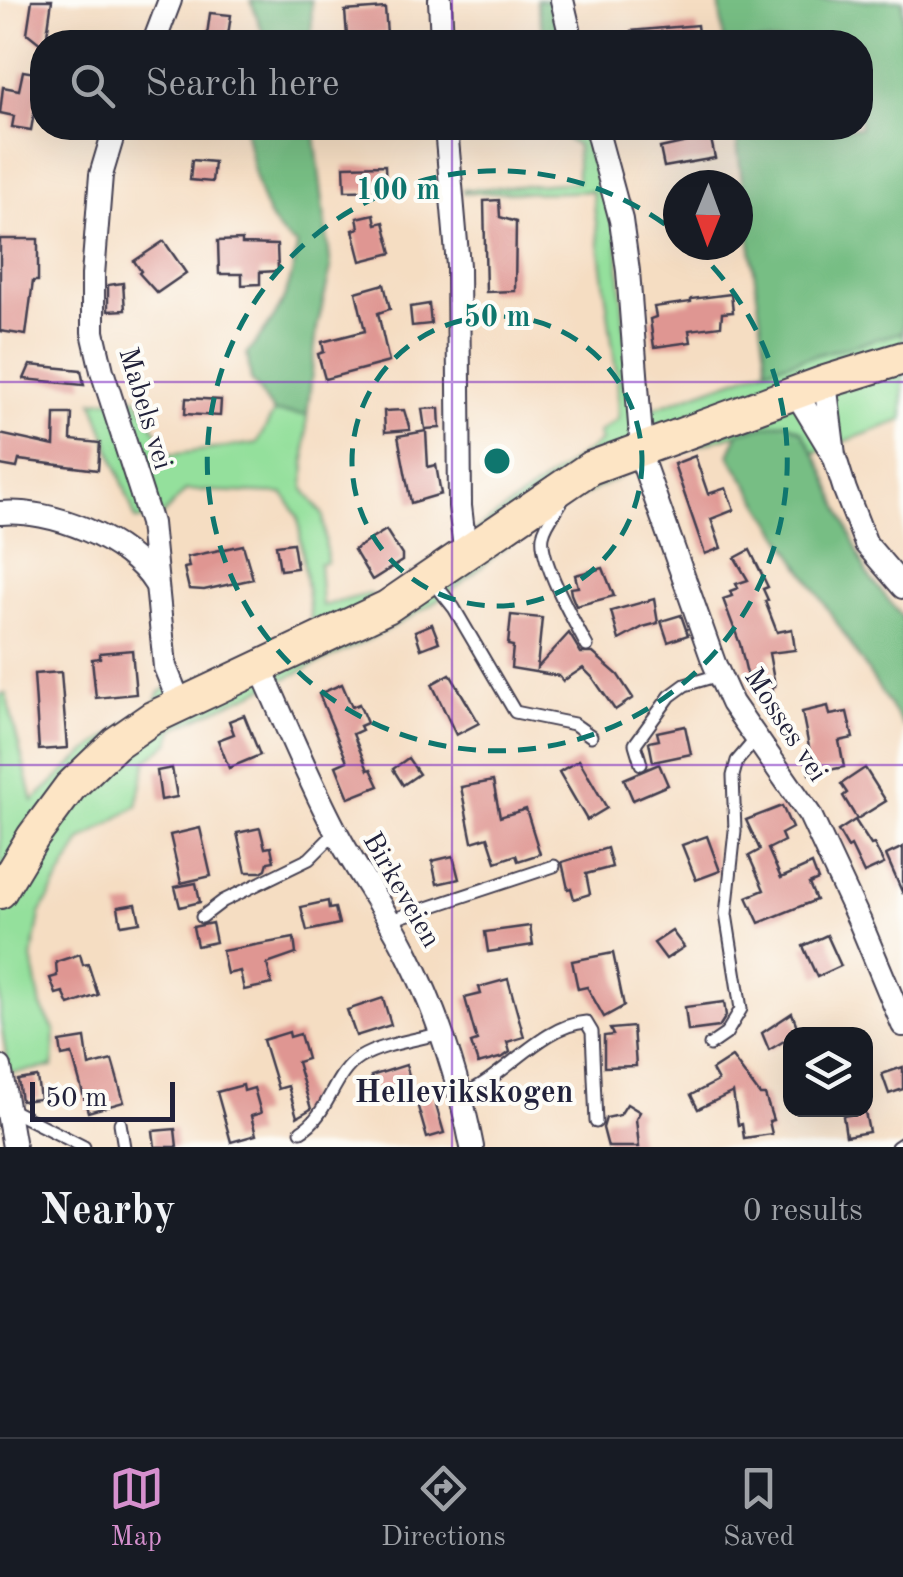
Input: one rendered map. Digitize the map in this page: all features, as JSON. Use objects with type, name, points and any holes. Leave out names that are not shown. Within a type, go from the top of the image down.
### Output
[{"type":"main road","points":[[0,892],[33,837],[91,764],[131,731],[180,704],[388,608],[590,468],[810,387],[903,358]]},
{"type":"street","points":[[159,30],[170,0]]},
{"type":"street","points":[[440,0],[441,30]]},
{"type":"street","points":[[562,0],[569,30]]},
{"type":"street","name":"Mabels vei","points":[[111,140],[101,175],[93,332],[151,523],[165,667],[180,704]]},
{"type":"street","points":[[447,140],[458,266],[460,506],[464,540],[471,552]]},
{"type":"street","name":"Mosses vei","points":[[599,140],[618,206],[628,270],[643,463],[719,675],[755,740],[810,815],[828,848],[903,1025]]},
{"type":"street","points":[[810,387],[817,432],[834,454],[866,544],[903,587]]},
{"type":"street","points":[[0,514],[38,514],[98,536],[134,561],[155,584]]},
{"type":"street","name":"Birkeveien","points":[[261,669],[336,832],[407,952],[442,1033],[462,1095],[472,1147]]},
{"type":"street","points":[[0,1067],[14,1147]]},
{"type":"lane","points":[[566,482],[564,499],[543,536],[543,545],[569,614],[587,646]]},
{"type":"lane","points":[[432,580],[454,608],[515,712],[581,726],[590,736]]},
{"type":"lane","points":[[641,764],[635,744],[670,696],[686,685],[719,675]]},
{"type":"lane","points":[[710,1045],[726,1034],[742,1010],[726,914],[735,831],[733,776],[737,761],[755,740]]},
{"type":"lane","points":[[202,916],[309,859],[336,832]]},
{"type":"lane","points":[[388,921],[554,866]]},
{"type":"lane","points":[[462,1095],[484,1084],[564,1027],[586,1022],[592,1032],[596,1122]]},
{"type":"lane","points":[[301,1131],[320,1113],[345,1071],[358,1058],[442,1033]]},
{"type":"lane","points":[[7,1108],[84,1147]]},
{"type":"lane","points":[[120,1123],[124,1147]]},
{"type":"lane","points":[[896,1147],[903,1143]]},
{"type":"green space","points":[[311,0],[312,30],[262,30],[251,1]]},
{"type":"green space","points":[[536,0],[556,0],[564,30],[542,30]]},
{"type":"green space","points":[[719,0],[903,0],[903,332],[767,368],[753,260],[753,170],[741,170],[737,140],[873,140],[873,30],[723,30]]},
{"type":"green space","points":[[247,140],[315,140],[331,268],[317,328],[307,415],[274,412],[251,380],[247,353],[282,303],[297,245],[274,224],[255,177]]},
{"type":"green space","points":[[568,140],[591,140],[616,227],[632,416],[767,368],[903,332],[903,420],[814,453],[802,431],[785,422],[691,448],[630,472],[544,518],[444,596],[398,624],[173,729],[170,742],[147,760],[137,806],[81,841],[40,914],[32,958],[41,1007],[55,1031],[53,1067],[9,1073],[0,1018],[0,694],[6,694],[33,801],[84,754],[155,703],[160,692],[179,680],[193,682],[312,629],[298,517],[284,494],[186,490],[160,519],[136,520],[93,401],[136,397],[170,455],[257,443],[274,412],[307,415],[304,489],[323,515],[327,562],[319,564],[322,606],[369,594],[379,599],[601,441],[598,433],[618,419],[617,379],[592,191],[463,190],[577,182],[577,146]]},
{"type":"green space","points":[[785,422],[802,431],[823,469],[867,574],[903,618],[903,726],[729,455],[739,432]]},
{"type":"building","points":[[32,0],[52,0],[48,30],[27,33]]},
{"type":"building","points":[[385,8],[387,30],[347,30],[345,11]]},
{"type":"building","points":[[210,13],[231,15],[229,30],[208,30]]},
{"type":"building","points":[[697,25],[698,30],[642,30]]},
{"type":"building","points":[[23,71],[30,72],[30,130],[12,127],[14,116],[0,113],[3,87],[19,90]]},
{"type":"building","points":[[711,140],[715,158],[664,167],[660,148]]},
{"type":"building","points":[[192,160],[214,162],[212,182],[190,180]]},
{"type":"building","points":[[385,165],[386,190],[345,191],[344,166]]},
{"type":"building","points":[[499,200],[500,217],[516,222],[515,291],[486,292],[484,201]]},
{"type":"building","points":[[374,214],[376,224],[384,222],[392,253],[361,261],[353,230],[359,228],[357,218]]},
{"type":"building","points":[[0,239],[38,239],[38,281],[33,281],[26,335],[0,331]]},
{"type":"building","points":[[242,240],[242,244],[277,245],[278,271],[260,272],[260,284],[242,285],[242,274],[219,274],[218,241]]},
{"type":"building","points":[[164,241],[186,273],[157,293],[134,261]]},
{"type":"building","points":[[123,283],[125,310],[108,311],[108,285]]},
{"type":"building","points":[[384,284],[390,309],[378,313],[389,362],[325,379],[318,354],[324,352],[322,342],[365,331],[356,292]]},
{"type":"building","points":[[731,294],[733,312],[722,313],[721,326],[689,330],[691,342],[654,347],[650,319],[656,317],[654,307]]},
{"type":"building","points":[[429,304],[431,324],[412,326],[410,307]]},
{"type":"building","points":[[30,365],[81,370],[84,385],[24,379]]},
{"type":"building","points":[[186,398],[221,400],[220,416],[185,414]]},
{"type":"building","points":[[439,408],[440,428],[425,429],[422,409]]},
{"type":"building","points":[[404,410],[410,430],[385,432],[384,411]]},
{"type":"building","points":[[55,414],[72,414],[71,440],[100,443],[98,470],[19,460],[17,468],[0,465],[0,434],[54,446]]},
{"type":"building","points":[[426,431],[428,467],[436,465],[441,494],[411,503],[398,436]]},
{"type":"building","points":[[695,456],[708,494],[726,488],[734,510],[711,519],[721,548],[705,554],[674,464]]},
{"type":"building","points":[[386,530],[402,561],[372,580],[354,550]]},
{"type":"building","points":[[293,543],[297,568],[280,570],[276,545]]},
{"type":"building","points":[[243,545],[253,579],[204,590],[189,589],[184,568],[189,567],[187,557]]},
{"type":"building","points":[[750,550],[768,587],[763,589],[768,600],[765,601],[777,632],[792,629],[795,650],[769,653],[773,692],[752,695],[740,644],[723,599],[732,596],[730,591],[738,588],[736,584],[748,580],[735,558]]},
{"type":"building","points":[[603,568],[614,596],[576,606],[570,588],[578,587],[575,575]]},
{"type":"building","points":[[654,599],[658,623],[619,640],[611,611]]},
{"type":"building","points":[[511,615],[542,618],[537,668],[569,633],[581,653],[593,653],[618,675],[633,698],[615,710],[583,668],[563,681],[559,676],[511,668]]},
{"type":"building","points":[[681,615],[688,635],[668,642],[661,621]]},
{"type":"building","points":[[432,624],[439,642],[421,649],[415,631]]},
{"type":"building","points":[[132,650],[136,694],[96,698],[92,659],[100,658],[100,653]]},
{"type":"building","points":[[61,672],[67,748],[39,750],[34,674]]},
{"type":"building","points":[[450,674],[479,723],[456,735],[432,684]]},
{"type":"building","points":[[342,684],[352,707],[359,704],[367,723],[353,734],[379,786],[349,798],[336,766],[347,761],[319,694]]},
{"type":"building","points":[[828,706],[830,715],[847,712],[853,738],[839,741],[844,767],[809,774],[804,753],[810,752],[802,712]]},
{"type":"building","points":[[244,715],[260,755],[229,768],[218,740],[234,734],[229,721]]},
{"type":"building","points":[[685,726],[691,754],[653,762],[649,742],[659,740],[657,732]]},
{"type":"building","points":[[408,758],[419,774],[403,785],[393,769]]},
{"type":"building","points":[[579,760],[607,808],[587,820],[559,772]]},
{"type":"building","points":[[659,764],[668,785],[633,800],[624,779]]},
{"type":"building","points":[[172,768],[177,797],[161,800],[157,771]]},
{"type":"building","points":[[865,768],[886,801],[857,819],[843,796],[847,793],[841,784]]},
{"type":"building","points":[[493,781],[500,817],[526,809],[540,854],[518,861],[516,855],[496,862],[488,837],[472,842],[461,787]]},
{"type":"building","points":[[782,806],[792,828],[781,834],[784,841],[768,849],[781,878],[812,864],[818,880],[809,884],[816,900],[759,923],[747,897],[764,890],[749,856],[760,850],[746,820]]},
{"type":"building","points":[[855,820],[884,864],[864,873],[851,846],[848,848],[838,831]]},
{"type":"building","points":[[200,828],[211,876],[181,883],[170,835]]},
{"type":"building","points":[[260,828],[265,848],[271,847],[274,861],[268,862],[261,872],[246,872],[237,833]]},
{"type":"building","points":[[707,836],[720,871],[696,880],[682,845]]},
{"type":"building","points":[[903,847],[903,894],[886,855]]},
{"type":"building","points":[[607,848],[612,867],[586,874],[590,894],[574,899],[562,862]]},
{"type":"building","points":[[453,856],[459,879],[437,884],[432,861]]},
{"type":"building","points":[[196,883],[200,902],[180,907],[175,887]]},
{"type":"building","points":[[328,901],[329,909],[335,908],[339,924],[307,931],[301,907]]},
{"type":"building","points":[[136,904],[140,922],[121,925],[118,907]]},
{"type":"building","points":[[212,923],[216,942],[197,946],[193,927]]},
{"type":"building","points":[[530,926],[533,945],[488,952],[485,932]]},
{"type":"building","points":[[672,931],[684,947],[666,959],[654,943]]},
{"type":"building","points":[[827,935],[841,966],[817,977],[803,946]]},
{"type":"building","points":[[294,938],[296,954],[267,964],[272,984],[244,990],[240,971],[227,974],[222,951]]},
{"type":"building","points":[[613,953],[624,1006],[604,1017],[587,987],[578,989],[572,961]]},
{"type":"building","points":[[80,954],[83,965],[88,964],[98,995],[69,1005],[63,992],[56,994],[50,978],[57,976],[56,962]]},
{"type":"building","points":[[508,979],[524,1037],[507,1042],[510,1052],[503,1057],[478,1064],[471,1043],[477,1041],[465,998],[481,994],[479,987]]},
{"type":"building","points":[[383,998],[391,1025],[356,1036],[347,1010]]},
{"type":"building","points":[[724,1002],[726,1016],[719,1027],[688,1031],[685,1007]]},
{"type":"building","points":[[792,1013],[797,1027],[783,1027],[783,1042],[769,1050],[762,1033]]},
{"type":"building","points":[[633,1027],[636,1066],[604,1067],[604,1036],[613,1035],[610,1029]]},
{"type":"building","points":[[289,1032],[290,1037],[300,1034],[307,1059],[297,1062],[311,1109],[297,1117],[288,1086],[278,1089],[263,1040]]},
{"type":"building","points":[[85,1038],[89,1066],[112,1060],[124,1102],[88,1112],[72,1054],[62,1056],[60,1042]]},
{"type":"building","points":[[732,1057],[760,1095],[765,1095],[773,1120],[769,1121],[772,1134],[744,1138],[733,1092],[698,1109],[691,1095],[718,1081],[712,1070]]},
{"type":"building","points":[[406,1065],[414,1092],[380,1104],[371,1076]]},
{"type":"building","points":[[903,1067],[903,1089],[889,1094],[882,1074]]},
{"type":"building","points":[[37,1077],[40,1099],[21,1101],[18,1080]]},
{"type":"building","points":[[243,1085],[244,1091],[254,1088],[261,1113],[251,1116],[256,1135],[231,1142],[217,1092]]},
{"type":"building","points":[[433,1095],[444,1133],[427,1138],[416,1100]]},
{"type":"building","points":[[627,1104],[640,1112],[636,1119],[639,1147],[608,1147],[603,1128],[606,1118],[620,1115]]},
{"type":"building","points":[[843,1117],[866,1117],[869,1132],[846,1136]]},
{"type":"building","points":[[175,1129],[177,1147],[155,1147],[153,1131]]},
{"type":"district","name":"Hellevikskogen","points":[[464,1091]]}]
